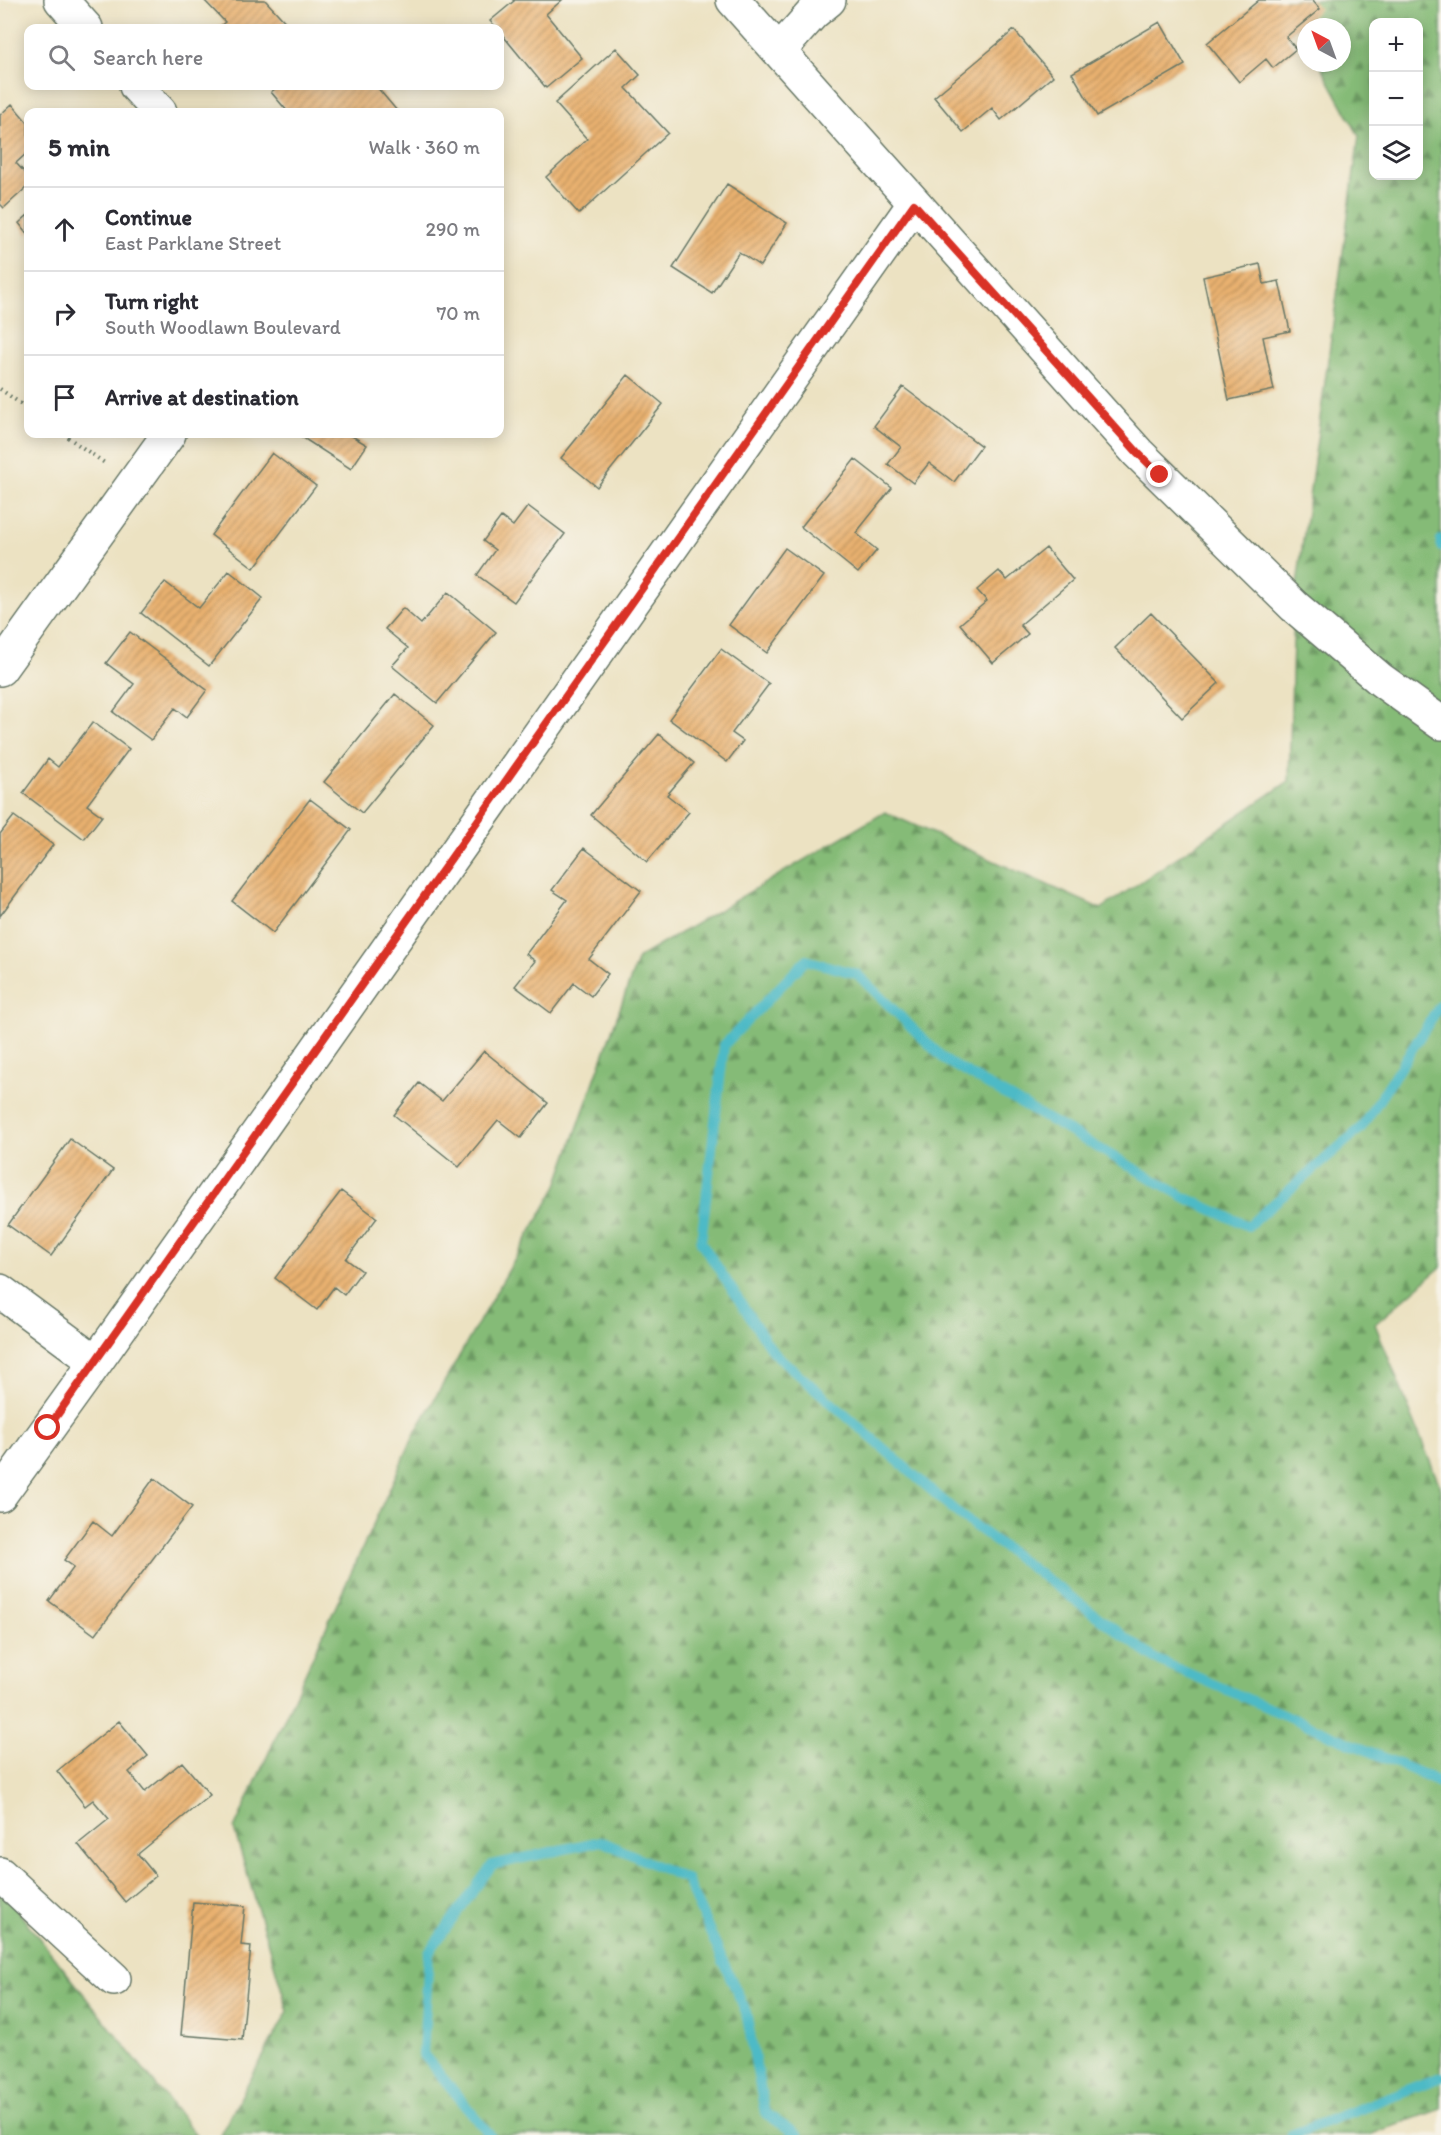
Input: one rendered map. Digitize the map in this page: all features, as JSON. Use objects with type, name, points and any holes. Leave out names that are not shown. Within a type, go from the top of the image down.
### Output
[{"type":"street","points":[[61,0],[82,24]]},
{"type":"street","points":[[734,0],[1138,453],[1294,606],[1381,680],[1441,723]]},
{"type":"street","points":[[779,51],[813,13],[829,0]]},
{"type":"street","points":[[140,90],[156,108]]},
{"type":"street","points":[[0,1495],[914,204]]},
{"type":"street","points":[[0,669],[166,438]]},
{"type":"street","points":[[0,1291],[96,1362]]},
{"type":"street","points":[[0,1874],[114,1979]]},
{"type":"path","points":[[0,389],[24,406]]},
{"type":"path","points":[[69,438],[109,466]]},
{"type":"green space","points":[[1285,0],[1441,0],[1441,1267],[1375,1324],[1441,1489],[1441,2109],[1369,2135],[220,2135],[288,2011],[234,1829],[416,1431],[556,1188],[638,958],[885,812],[1101,909],[1289,781],[1294,606],[1359,136],[1324,72],[1351,72],[1351,18],[1297,18],[1297,22]]},
{"type":"green space","points":[[0,1889],[196,2135],[0,2135]]},
{"type":"building","points":[[204,0],[265,0],[287,24],[223,24],[225,22]]},
{"type":"building","points":[[562,0],[546,14],[582,58],[546,88],[504,37],[504,24],[493,24],[490,21],[514,1]]},
{"type":"building","points":[[1259,0],[1312,0],[1320,9],[1309,18],[1297,18],[1297,28],[1286,37],[1296,49],[1273,68],[1266,59],[1239,82],[1207,43]]},
{"type":"building","points":[[1160,22],[1185,65],[1097,116],[1072,73]]},
{"type":"building","points":[[1014,30],[1053,76],[1001,120],[992,108],[963,132],[934,97]]},
{"type":"building","points":[[616,48],[640,75],[626,88],[668,133],[579,214],[546,177],[587,139],[555,103]]},
{"type":"building","points":[[274,90],[379,90],[395,108],[285,108],[271,92]]},
{"type":"building","points":[[12,104],[24,118],[24,156],[16,163],[24,172],[24,190],[4,208],[0,204],[0,115]]},
{"type":"building","points":[[727,184],[787,223],[760,266],[739,252],[712,293],[673,268]]},
{"type":"building","points":[[24,219],[24,230],[19,223]]},
{"type":"building","points":[[1260,264],[1264,284],[1279,281],[1290,331],[1263,337],[1274,390],[1229,400],[1203,277]]},
{"type":"building","points":[[628,375],[663,404],[597,487],[561,458]]},
{"type":"building","points":[[903,387],[981,446],[954,482],[929,463],[913,483],[888,464],[901,447],[874,426]]},
{"type":"building","points":[[303,438],[355,438],[367,445],[351,469]]},
{"type":"building","points":[[272,453],[316,486],[254,568],[211,535]]},
{"type":"building","points":[[855,459],[892,488],[856,533],[877,550],[858,573],[801,527]]},
{"type":"building","points":[[528,506],[565,534],[514,602],[477,575],[495,550],[483,541],[501,517],[513,526]]},
{"type":"building","points":[[785,548],[824,576],[767,653],[729,625]]},
{"type":"building","points":[[1046,548],[1073,580],[1020,625],[1028,634],[993,663],[960,624],[987,601],[977,590],[999,571],[1007,580]]},
{"type":"building","points":[[229,571],[263,598],[209,666],[141,613],[165,582],[199,608]]},
{"type":"building","points":[[448,592],[496,632],[437,703],[392,666],[408,648],[385,629],[403,608],[421,624]]},
{"type":"building","points":[[1151,613],[1219,683],[1182,718],[1115,648]]},
{"type":"building","points":[[130,632],[207,690],[187,717],[175,708],[151,740],[113,712],[134,684],[106,663]]},
{"type":"building","points":[[721,649],[769,684],[732,733],[743,741],[727,762],[669,719]]},
{"type":"building","points":[[395,694],[434,725],[362,813],[324,782]]},
{"type":"building","points":[[93,722],[129,749],[87,805],[102,816],[84,839],[23,793],[48,759],[58,767]]},
{"type":"building","points":[[659,734],[694,763],[667,795],[689,812],[647,862],[591,815]]},
{"type":"building","points":[[310,799],[351,830],[273,933],[232,901]]},
{"type":"building","points":[[14,816],[53,845],[0,916],[0,834]]},
{"type":"building","points":[[584,848],[641,891],[589,959],[608,974],[591,996],[574,983],[551,1013],[515,986],[535,961],[526,954],[567,900],[552,890]]},
{"type":"building","points":[[484,1051],[548,1103],[521,1138],[498,1120],[459,1167],[394,1115],[419,1083],[442,1101]]},
{"type":"building","points":[[70,1139],[113,1170],[51,1256],[8,1225]]},
{"type":"building","points":[[341,1191],[377,1218],[346,1259],[362,1271],[344,1295],[334,1287],[317,1310],[275,1278]]},
{"type":"building","points":[[154,1478],[192,1507],[95,1635],[49,1601],[74,1567],[64,1560],[93,1521],[112,1536]]},
{"type":"building","points":[[119,1721],[148,1756],[129,1772],[145,1792],[182,1762],[210,1795],[138,1854],[156,1876],[125,1902],[78,1844],[109,1819],[93,1800],[85,1806],[57,1771]]},
{"type":"building","points":[[193,1902],[245,1906],[241,1945],[251,1946],[242,2040],[181,2035]]},
{"type":"waterway","points":[[1441,540],[1441,546]]},
{"type":"waterway","points":[[1441,1004],[1361,1128],[1248,1226],[1184,1197],[946,1061],[857,974],[806,960],[724,1045],[701,1242],[773,1352],[961,1516],[1155,1659],[1431,1778],[1441,1785]]},
{"type":"waterway","points":[[490,2135],[423,2054],[429,1952],[492,1865],[601,1841],[686,1879],[746,2012],[765,2113],[798,2135]]},
{"type":"waterway","points":[[1291,2135],[1441,2077]]},
{"type":"route","points":[[48,1428],[914,204],[1160,475]]}]
